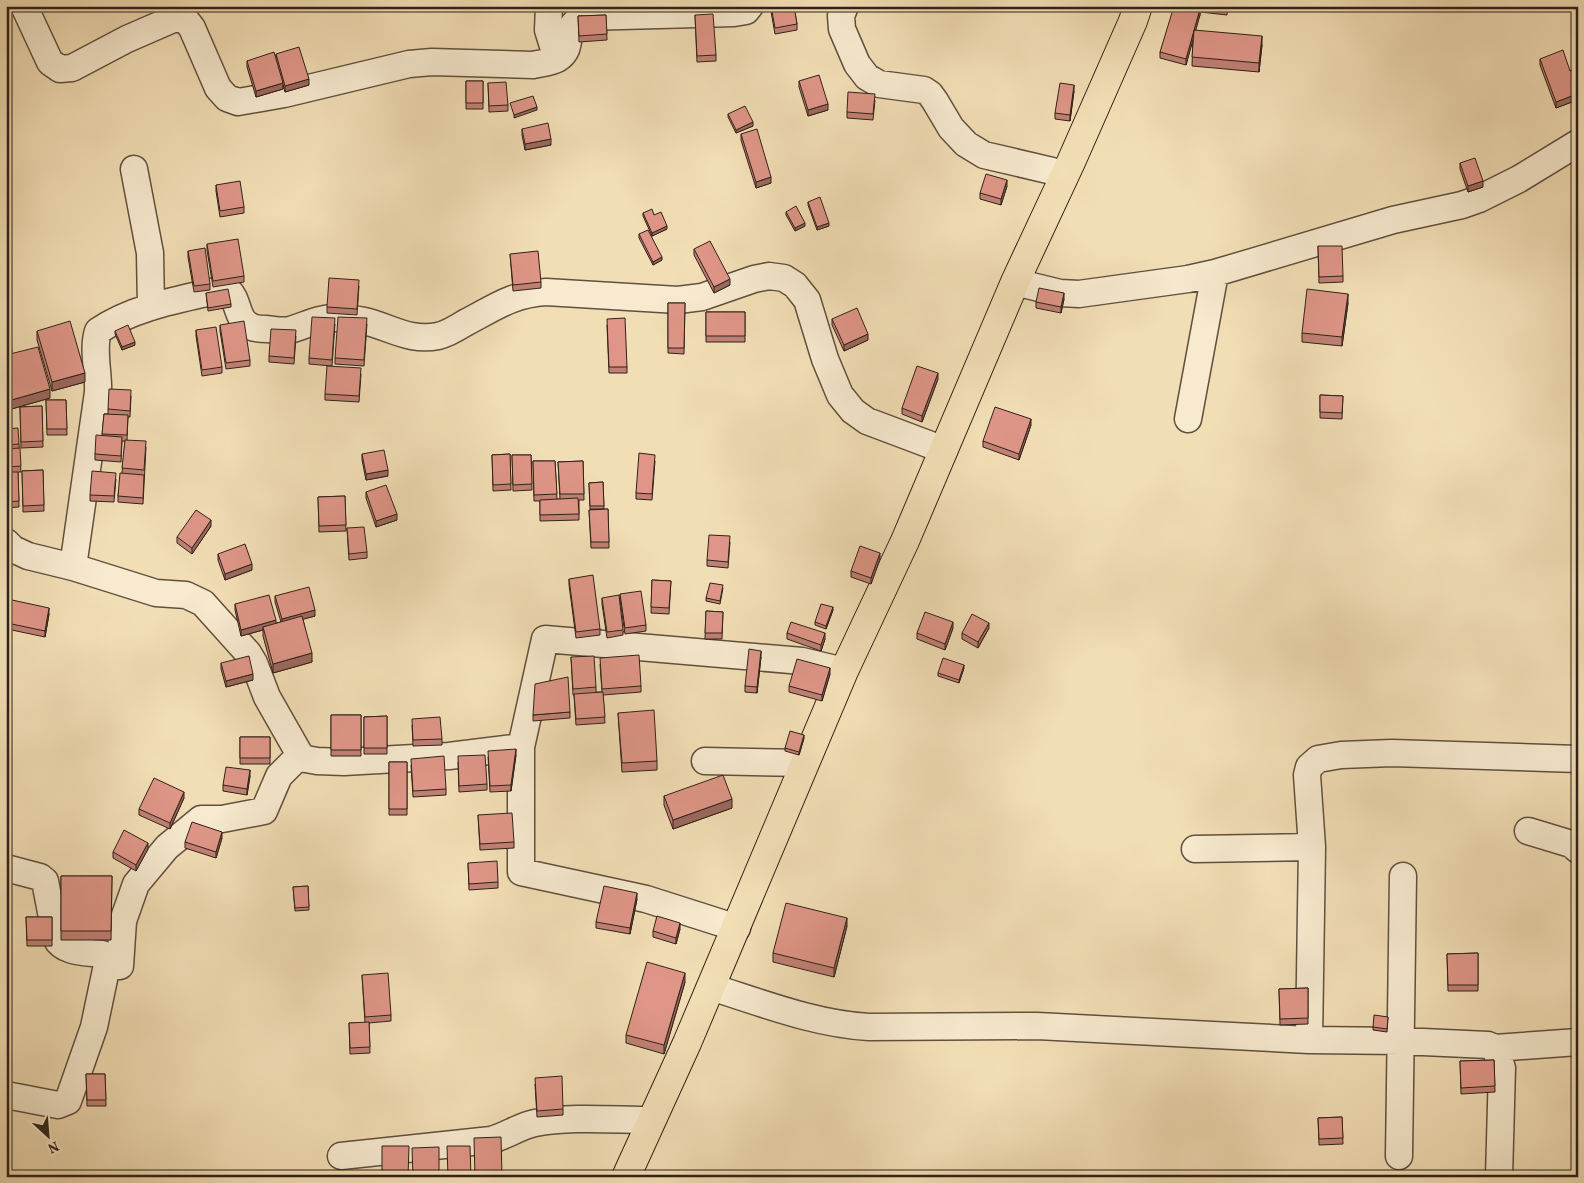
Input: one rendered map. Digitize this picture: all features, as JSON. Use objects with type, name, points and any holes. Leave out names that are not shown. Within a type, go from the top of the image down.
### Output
[{"type":"main road","points":[[626,1177],[711,987],[844,672],[905,541],[1015,282],[1065,174],[1138,6]]},
{"type":"street","points":[[24,6],[50,62],[60,69],[72,68],[127,39],[173,19],[185,19],[192,28],[218,88],[227,98],[238,102],[284,94],[409,64],[432,62],[533,65],[557,58],[564,52],[569,41],[570,28],[575,21],[584,17],[734,14],[746,11],[750,6]]},
{"type":"street","points":[[549,6],[548,30],[557,58]]},
{"type":"street","points":[[845,6],[841,16],[842,29],[857,64],[867,77],[879,84],[924,90],[930,94],[951,128],[966,144],[984,155],[1065,174]]},
{"type":"street","points":[[1015,282],[1060,293],[1079,294],[1215,274],[1393,220],[1462,205],[1479,199],[1519,179],[1578,143]]},
{"type":"street","points":[[134,169],[150,253],[151,307]]},
{"type":"street","points":[[1188,419],[1215,274]]},
{"type":"street","points":[[73,567],[98,392],[95,342],[98,331],[109,323],[151,307],[216,291],[228,290],[234,296],[238,311],[245,322],[253,328],[290,330],[320,319],[335,318],[364,321],[401,334],[421,338],[439,336],[451,331],[515,297],[529,293],[546,292],[678,300],[702,297],[754,279],[769,276],[784,278],[795,285],[807,300],[825,359],[840,395],[853,411],[867,421],[944,450]]},
{"type":"street","points":[[6,542],[13,549],[28,556],[73,567],[156,593],[186,595],[203,603],[248,653],[254,663],[267,697],[300,755],[306,759],[344,762],[449,756],[521,748]]},
{"type":"street","points":[[736,928],[646,898],[521,872],[521,748],[545,639],[802,661],[844,672]]},
{"type":"street","points":[[1309,1040],[1312,848],[1309,767],[1318,759],[1342,755],[1392,753],[1578,758]]},
{"type":"street","points":[[107,964],[120,966],[123,921],[136,884],[167,847],[201,819],[222,819],[264,812],[279,776],[300,755]]},
{"type":"street","points":[[705,761],[805,763]]},
{"type":"street","points":[[1528,831],[1571,844],[1578,850]]},
{"type":"street","points":[[1195,849],[1312,848]]},
{"type":"street","points":[[6,868],[40,877],[45,881],[58,944],[62,947],[102,954],[108,960],[94,1027],[68,1101],[58,1105],[6,1095]]},
{"type":"street","points":[[1399,1156],[1403,876]]},
{"type":"street","points":[[711,987],[846,1026],[1038,1026],[1309,1040],[1478,1044],[1495,1048],[1578,1042]]},
{"type":"street","points":[[1495,1048],[1502,1068],[1499,1177]]},
{"type":"street","points":[[340,1156],[491,1140],[504,1137],[532,1123],[555,1120],[652,1120]]},
{"type":"building","points":[[771,6],[794,6],[797,24],[775,28]]},
{"type":"building","points":[[1174,6],[1191,6],[1200,9],[1186,59],[1160,52]]},
{"type":"building","points":[[1205,6],[1227,6],[1227,9]]},
{"type":"building","points":[[713,14],[716,55],[697,56],[695,15]]},
{"type":"building","points":[[606,15],[607,34],[579,36],[578,16]]},
{"type":"building","points":[[1194,30],[1262,36],[1259,63],[1192,57]]},
{"type":"building","points":[[299,47],[309,79],[285,86],[276,54]]},
{"type":"building","points":[[1563,50],[1570,71],[1578,68],[1578,86],[1574,87],[1577,94],[1556,102],[1540,59]]},
{"type":"building","points":[[274,52],[283,83],[256,91],[247,61]]},
{"type":"building","points":[[819,75],[828,104],[808,110],[799,81]]},
{"type":"building","points":[[466,81],[483,81],[483,103],[466,103]]},
{"type":"building","points":[[506,82],[508,105],[489,106],[488,83]]},
{"type":"building","points":[[1060,83],[1074,85],[1070,115],[1055,113]]},
{"type":"building","points":[[848,92],[875,94],[873,114],[847,112]]},
{"type":"building","points":[[533,96],[537,107],[514,115],[510,103]]},
{"type":"building","points":[[745,106],[753,122],[736,130],[728,114]]},
{"type":"building","points":[[548,123],[551,139],[525,144],[522,129]]},
{"type":"building","points":[[757,129],[771,177],[756,182],[741,134]]},
{"type":"building","points":[[1475,158],[1483,181],[1468,186],[1460,163]]},
{"type":"building","points":[[986,174],[1007,180],[1001,199],[980,193]]},
{"type":"building","points":[[240,181],[244,207],[220,211],[216,185]]},
{"type":"building","points":[[820,197],[829,223],[817,227],[808,202]]},
{"type":"building","points":[[796,206],[805,223],[795,228],[786,212]]},
{"type":"building","points":[[652,209],[654,215],[661,212],[667,226],[652,233],[643,213]]},
{"type":"building","points":[[648,230],[662,257],[653,262],[639,234]]},
{"type":"building","points":[[238,239],[244,276],[213,281],[207,244]]},
{"type":"building","points":[[710,241],[730,279],[714,287],[694,249]]},
{"type":"building","points":[[1318,246],[1342,246],[1343,276],[1319,277]]},
{"type":"building","points":[[205,248],[210,284],[194,286],[188,251]]},
{"type":"building","points":[[538,251],[541,282],[513,285],[510,254]]},
{"type":"building","points":[[329,278],[359,280],[357,309],[327,307]]},
{"type":"building","points":[[1039,288],[1064,293],[1061,307],[1036,302]]},
{"type":"building","points":[[228,289],[231,304],[208,308],[206,293]]},
{"type":"building","points":[[1307,289],[1348,294],[1342,337],[1302,333]]},
{"type":"building","points":[[668,303],[685,303],[684,348],[668,348]]},
{"type":"building","points":[[857,308],[868,334],[844,345],[832,319]]},
{"type":"building","points":[[706,312],[745,312],[745,336],[706,336]]},
{"type":"building","points":[[312,317],[335,318],[332,360],[309,358]]},
{"type":"building","points":[[338,317],[367,318],[364,360],[335,358]]},
{"type":"building","points":[[625,318],[627,367],[609,367],[607,319]]},
{"type":"building","points":[[70,321],[85,373],[52,382],[37,331]]},
{"type":"building","points":[[244,321],[250,360],[226,363],[220,325]]},
{"type":"building","points":[[128,325],[135,342],[122,347],[115,331]]},
{"type":"building","points":[[216,327],[222,367],[202,370],[196,330]]},
{"type":"building","points":[[271,329],[296,330],[294,358],[269,356]]},
{"type":"building","points":[[6,334],[8,334],[12,350],[6,352]]},
{"type":"building","points":[[38,347],[50,389],[8,401],[6,395],[6,355]]},
{"type":"building","points":[[327,366],[361,368],[359,396],[325,394]]},
{"type":"building","points":[[917,366],[938,373],[922,416],[902,408]]},
{"type":"building","points":[[109,389],[131,390],[130,411],[108,409]]},
{"type":"building","points":[[1320,395],[1343,396],[1342,413],[1320,412]]},
{"type":"building","points":[[46,400],[66,400],[67,429],[47,429]]},
{"type":"building","points":[[42,406],[43,441],[21,442],[20,407]]},
{"type":"building","points":[[995,407],[1031,419],[1019,454],[983,441]]},
{"type":"building","points":[[104,414],[128,415],[127,435],[102,434]]},
{"type":"building","points":[[18,428],[19,444],[6,445],[6,429]]},
{"type":"building","points":[[96,435],[122,437],[121,456],[95,454]]},
{"type":"building","points":[[125,440],[146,441],[144,470],[122,468]]},
{"type":"building","points":[[20,448],[21,466],[6,467],[6,449]]},
{"type":"building","points":[[384,450],[388,470],[366,474],[362,454]]},
{"type":"building","points":[[639,453],[655,455],[652,494],[636,493]]},
{"type":"building","points":[[510,454],[511,484],[493,485],[492,455]]},
{"type":"building","points":[[512,455],[531,455],[532,484],[513,485]]},
{"type":"building","points":[[533,461],[555,461],[557,494],[534,495]]},
{"type":"building","points":[[583,461],[584,494],[560,494],[558,462]]},
{"type":"building","points":[[43,470],[44,505],[23,506],[22,471]]},
{"type":"building","points":[[92,471],[116,473],[114,496],[90,495]]},
{"type":"building","points":[[6,472],[18,472],[19,501],[6,502]]},
{"type":"building","points":[[120,473],[144,475],[143,498],[118,496]]},
{"type":"building","points":[[603,482],[604,506],[590,506],[589,483]]},
{"type":"building","points":[[386,485],[397,514],[376,521],[366,492]]},
{"type":"building","points":[[345,496],[346,525],[319,526],[318,497]]},
{"type":"building","points":[[578,498],[579,514],[540,515],[540,500]]},
{"type":"building","points":[[608,509],[609,542],[591,542],[589,510]]},
{"type":"building","points":[[196,510],[211,520],[192,548],[177,537]]},
{"type":"building","points":[[364,527],[367,552],[349,554],[347,528]]},
{"type":"building","points":[[709,535],[730,536],[728,562],[707,560]]},
{"type":"building","points":[[6,543],[8,543],[8,569],[6,569]]},
{"type":"building","points":[[245,544],[252,564],[225,574],[218,554]]},
{"type":"building","points":[[860,546],[880,553],[871,578],[851,571]]},
{"type":"building","points":[[593,575],[600,629],[576,632],[569,579]]},
{"type":"building","points":[[652,580],[671,581],[669,608],[651,607]]},
{"type":"building","points":[[710,583],[723,585],[720,601],[706,598]]},
{"type":"building","points":[[309,587],[315,610],[282,619],[275,596]]},
{"type":"building","points":[[641,591],[646,625],[625,628],[620,594]]},
{"type":"building","points":[[269,595],[276,620],[241,630],[235,604]]},
{"type":"building","points":[[619,595],[623,630],[607,632],[602,598]]},
{"type":"building","points":[[12,600],[49,608],[45,631],[7,623]]},
{"type":"building","points":[[821,604],[833,607],[826,626],[815,622]]},
{"type":"building","points":[[706,611],[723,612],[722,633],[705,633]]},
{"type":"building","points":[[925,612],[953,622],[945,644],[917,633]]},
{"type":"building","points":[[972,614],[989,623],[978,642],[962,633]]},
{"type":"building","points":[[302,616],[312,653],[273,664],[263,627]]},
{"type":"building","points":[[791,622],[825,633],[821,645],[787,633]]},
{"type":"building","points":[[749,649],[761,651],[757,687],[745,686]]},
{"type":"building","points":[[639,655],[641,686],[602,689],[600,658]]},
{"type":"building","points":[[249,656],[253,674],[226,681],[221,663]]},
{"type":"building","points":[[594,656],[596,687],[573,689],[571,657]]},
{"type":"building","points":[[943,658],[964,665],[959,680],[938,673]]},
{"type":"building","points":[[797,659],[830,668],[822,695],[789,686]]},
{"type":"building","points":[[568,677],[570,712],[533,715],[535,684]]},
{"type":"building","points":[[603,692],[605,717],[576,719],[574,694]]},
{"type":"building","points":[[654,710],[657,761],[622,763],[618,713]]},
{"type":"building","points":[[331,715],[361,715],[361,750],[331,750]]},
{"type":"building","points":[[387,716],[387,748],[364,748],[364,717]]},
{"type":"building","points":[[440,717],[442,739],[413,740],[412,719]]},
{"type":"building","points":[[790,731],[804,735],[799,752],[785,748]]},
{"type":"building","points":[[240,737],[270,737],[270,758],[240,758]]},
{"type":"building","points":[[516,749],[511,785],[490,786],[488,751]]},
{"type":"building","points":[[485,755],[487,784],[459,786],[458,756]]},
{"type":"building","points":[[444,756],[446,789],[413,791],[411,759]]},
{"type":"building","points":[[389,762],[407,762],[407,809],[389,809]]},
{"type":"building","points":[[226,767],[250,770],[247,789],[223,785]]},
{"type":"building","points":[[723,775],[732,799],[673,820],[664,796]]},
{"type":"building","points":[[154,778],[184,792],[170,823],[139,809]]},
{"type":"building","points":[[512,813],[514,842],[480,844],[478,815]]},
{"type":"building","points":[[192,822],[222,832],[216,852],[185,842]]},
{"type":"building","points":[[124,830],[148,843],[136,865],[113,852]]},
{"type":"building","points":[[497,861],[498,882],[469,884],[468,863]]},
{"type":"building","points":[[61,876],[112,876],[111,931],[61,931]]},
{"type":"building","points":[[308,886],[309,907],[295,908],[293,887]]},
{"type":"building","points":[[604,886],[637,893],[630,928],[596,922]]},
{"type":"building","points":[[786,903],[847,918],[834,968],[773,953]]},
{"type":"building","points":[[657,916],[680,923],[676,938],[653,931]]},
{"type":"building","points":[[26,917],[52,917],[52,940],[27,940]]},
{"type":"building","points":[[1478,953],[1478,985],[1448,985],[1447,954]]},
{"type":"building","points":[[647,962],[685,973],[664,1045],[626,1035]]},
{"type":"building","points":[[388,973],[391,1015],[365,1017],[362,975]]},
{"type":"building","points":[[1308,988],[1308,1018],[1280,1019],[1279,989]]},
{"type":"building","points":[[1374,1015],[1388,1017],[1387,1029],[1373,1027]]},
{"type":"building","points":[[369,1022],[370,1047],[350,1048],[349,1023]]},
{"type":"building","points":[[1494,1060],[1495,1086],[1461,1088],[1460,1061]]},
{"type":"building","points":[[86,1074],[105,1074],[106,1100],[87,1100]]},
{"type":"building","points":[[562,1076],[563,1109],[537,1111],[535,1078]]},
{"type":"building","points":[[1342,1117],[1343,1138],[1319,1139],[1318,1118]]},
{"type":"building","points":[[501,1137],[502,1177],[475,1177],[474,1138]]},
{"type":"building","points":[[382,1146],[409,1146],[408,1177],[382,1177]]},
{"type":"building","points":[[447,1146],[470,1146],[471,1177],[448,1177]]},
{"type":"building","points":[[439,1147],[439,1177],[413,1177],[412,1148]]}]
